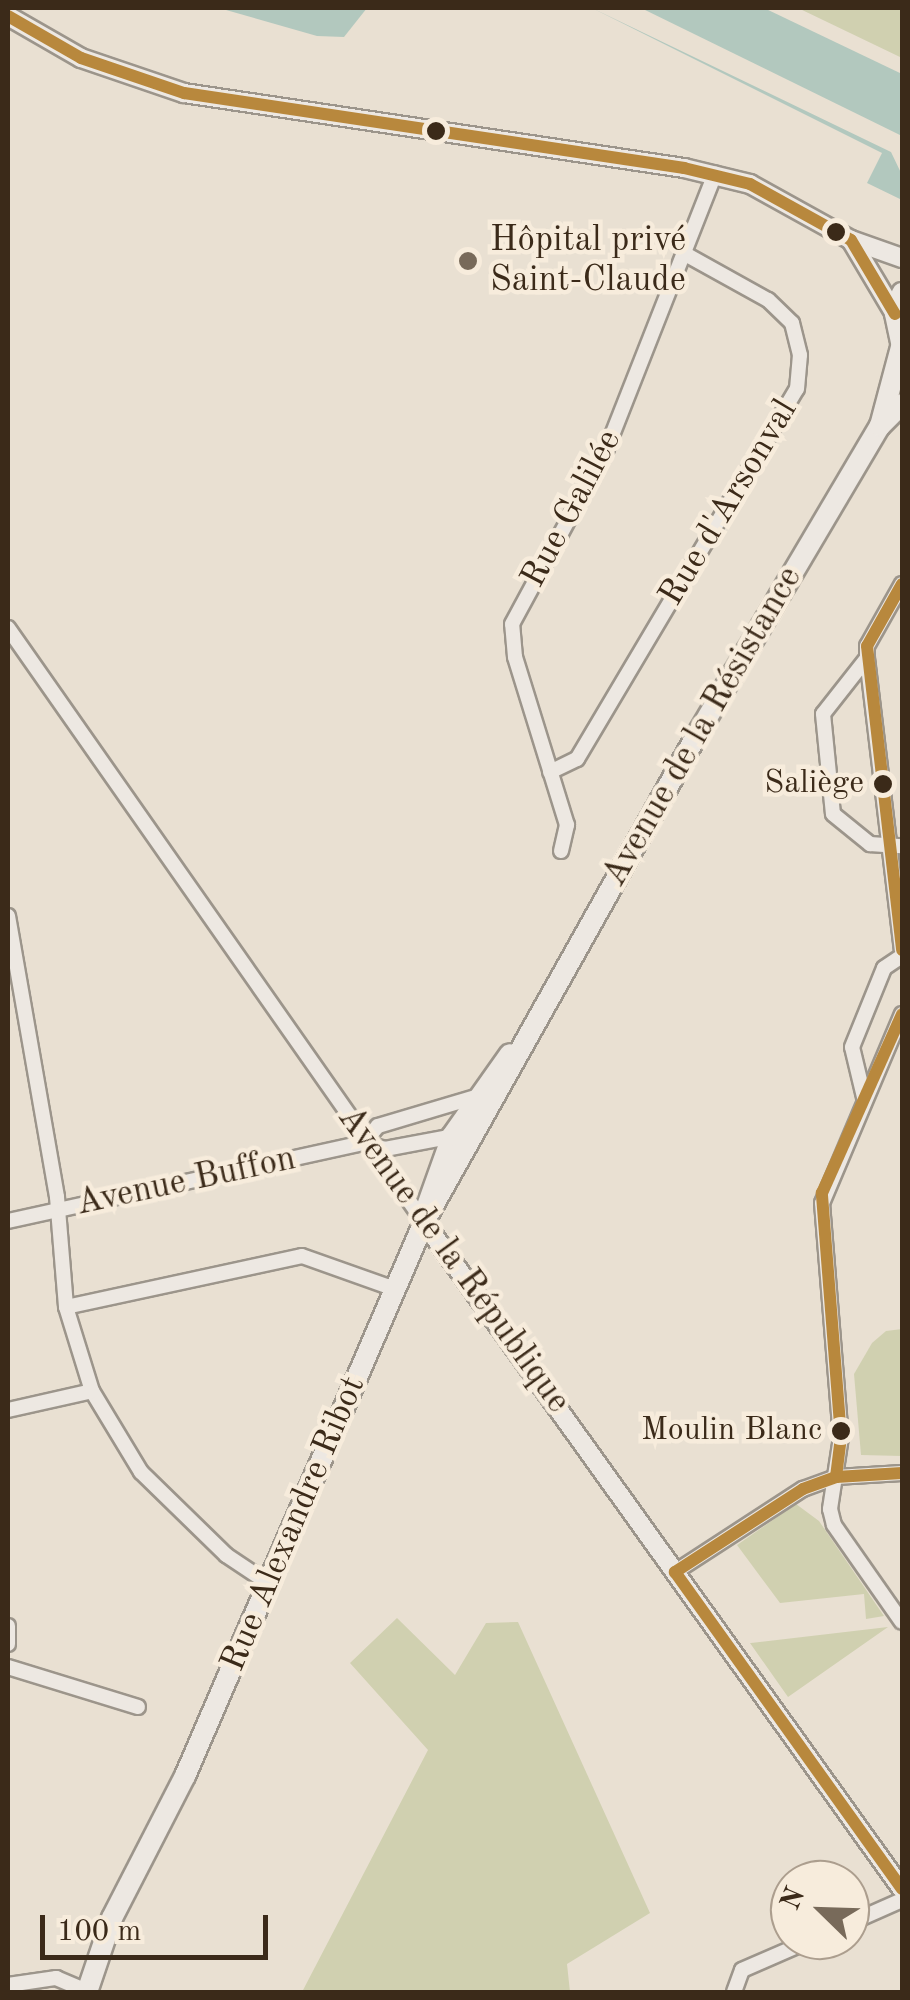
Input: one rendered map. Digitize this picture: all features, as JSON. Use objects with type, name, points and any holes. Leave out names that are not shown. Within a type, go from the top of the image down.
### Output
[{"type":"main road","points":[[880,426],[902,347],[895,314],[902,292]]},
{"type":"main road","points":[[880,426],[902,404]]},
{"type":"main road","name":"Avenue de la Résistance","points":[[424,1222],[480,1131],[530,1029],[880,426]]},
{"type":"main road","name":"Avenue de la Résistance","points":[[424,1222],[452,1136],[475,1097],[530,1029]]},
{"type":"main road","name":"Rue Alexandre Ribot","points":[[87,1992],[138,1893],[160,1824],[424,1222]]},
{"type":"street","points":[[8,16],[81,58],[184,94],[715,174],[793,203],[852,240],[902,258]]},
{"type":"street","name":"Rue Galilée","points":[[561,850],[567,825],[515,657],[512,624],[607,448],[715,174]]},
{"type":"street","points":[[852,240],[895,314]]},
{"type":"street","name":"Rue d'Arsonval","points":[[550,772],[577,759],[797,389],[800,354],[792,323],[768,300],[686,254]]},
{"type":"street","points":[[864,1098],[852,1047],[884,968],[902,953],[897,846],[867,646],[902,584]]},
{"type":"street","name":"Avenue de la République","points":[[8,628],[364,1143],[902,1889]]},
{"type":"street","points":[[867,658],[822,714],[833,814],[870,844],[897,846]]},
{"type":"street","points":[[8,916],[58,1210],[66,1307],[92,1392],[141,1472],[226,1556],[268,1584]]},
{"type":"street","points":[[902,1014],[822,1192],[841,1437],[834,1526],[902,1622]]},
{"type":"street","name":"Avenue Buffon","points":[[364,1143],[378,1126],[475,1097]]},
{"type":"street","name":"Avenue Buffon","points":[[8,1222],[364,1143],[386,1150],[480,1131]]},
{"type":"street","points":[[66,1307],[302,1256],[395,1289]]},
{"type":"street","points":[[8,1410],[92,1392]]},
{"type":"street","points":[[675,1572],[803,1489],[836,1477],[902,1473]]},
{"type":"street","points":[[8,1626],[8,1644]]},
{"type":"street","points":[[8,1667],[138,1707]]},
{"type":"street","points":[[870,1914],[902,1900]]},
{"type":"street","points":[[734,1985],[777,1960]]},
{"type":"street","points":[[8,1986],[56,1978],[87,1992]]},
{"type":"green space","points":[[798,8],[902,8],[902,58],[900,57]]},
{"type":"green space","points":[[902,1329],[902,1456],[861,1455],[854,1374],[872,1343],[886,1331]]},
{"type":"green space","points":[[796,1504],[819,1521],[884,1616],[866,1619],[864,1594],[780,1603],[737,1545]]},
{"type":"green space","points":[[397,1618],[455,1675],[486,1623],[518,1622],[650,1913],[567,1964],[570,1992],[302,1992],[428,1750],[350,1663]]},
{"type":"green space","points":[[888,1627],[788,1697],[750,1643],[751,1643]]},
{"type":"shaded area","points":[[219,8],[367,8],[344,37],[317,36]]},
{"type":"shaded area","points":[[592,8],[891,152],[902,175],[902,200],[867,183],[882,153]]},
{"type":"shaded area","points":[[641,8],[764,8],[902,74],[902,136]]},
{"type":"transit line","points":[[8,16],[81,58],[184,93],[684,168],[750,184],[851,240],[895,314]]},
{"type":"transit line","points":[[902,584],[867,646],[902,950]]},
{"type":"transit line","points":[[836,1477],[841,1437],[822,1193],[902,1014]]},
{"type":"transit line","points":[[902,1473],[836,1477],[803,1489],[675,1572],[902,1889]]},
{"type":"place","name":"Hôpital privé Saint-Claude","points":[[468,261]]},
{"type":"place","name":"Saliège","points":[[883,784]]},
{"type":"place","name":"Moulin Blanc","points":[[841,1431]]}]
